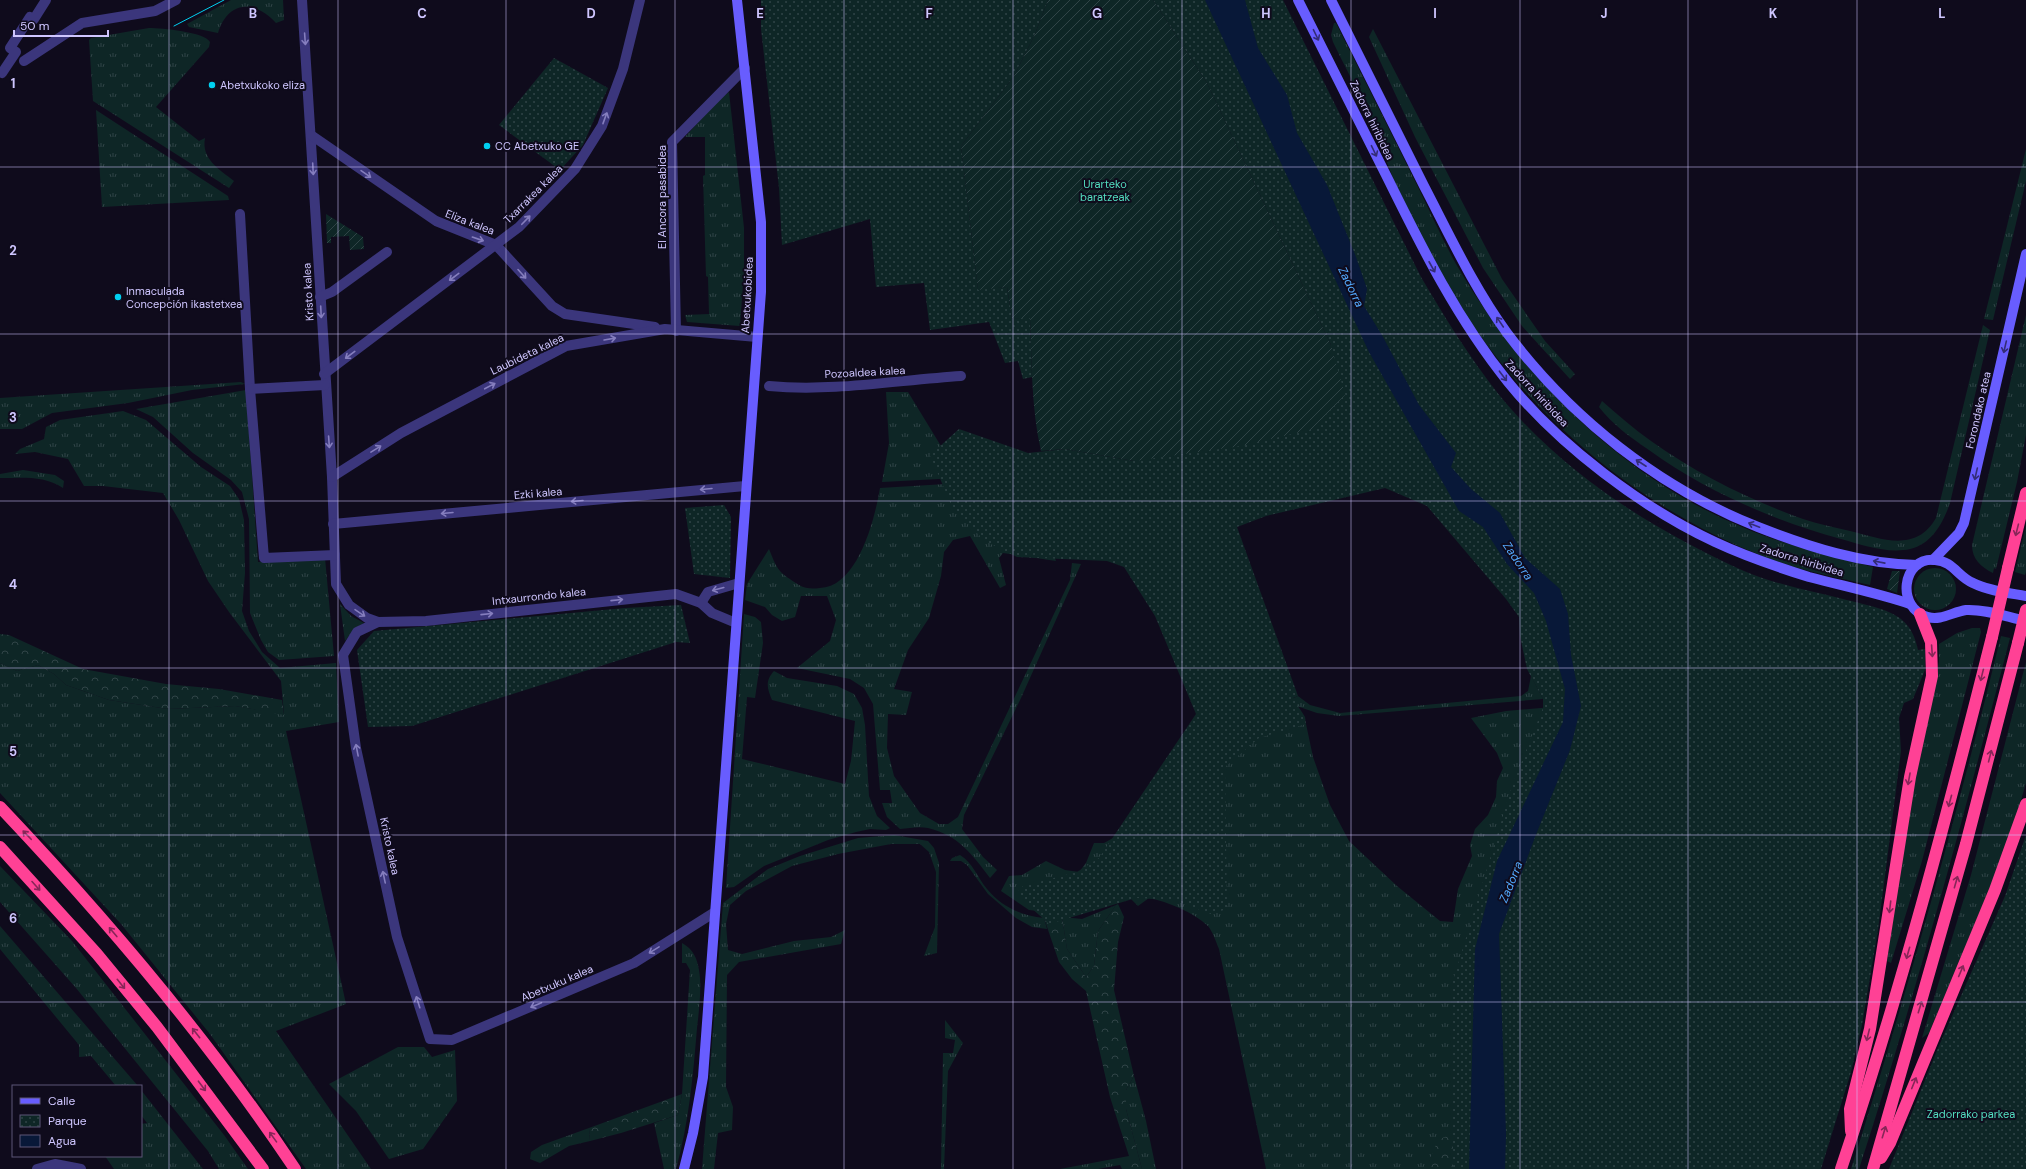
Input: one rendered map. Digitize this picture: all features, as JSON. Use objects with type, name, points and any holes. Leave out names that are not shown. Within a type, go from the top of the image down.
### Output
[{"type":"highway","points":[[1841,1169],[1914,932],[1962,756],[2026,493]]},
{"type":"highway","points":[[1874,1169],[1964,852],[2026,610]]},
{"type":"highway","points":[[1851,1140],[1850,1109],[1870,1029],[1880,974],[1906,799],[1932,676],[1931,642],[1920,614]]},
{"type":"highway","points":[[1874,1169],[1890,1143],[1995,890],[2026,804]]},
{"type":"highway","points":[[0,807],[110,928],[173,1004],[230,1077],[295,1169]]},
{"type":"highway","points":[[0,847],[97,954],[147,1015],[263,1169]]},
{"type":"main road","name":"Zadorra hiribidea","points":[[1298,0],[1411,227],[1455,307],[1509,384],[1538,414],[1581,454],[1627,490],[1670,518],[1715,542],[1764,562],[1804,575],[1874,592],[1910,604]]},
{"type":"main road","name":"Zadorra hiribidea","points":[[1331,0],[1459,254],[1484,298],[1507,332],[1539,373],[1570,404],[1632,457],[1686,493],[1740,520],[1790,539],[1834,552],[1885,564],[1917,565],[1933,560]]},
{"type":"main road","name":"Abetxukobidea","points":[[684,1169],[693,1133],[703,1077],[762,265],[761,222],[739,3]]},
{"type":"main road","name":"Forondako atea","points":[[1933,560],[1959,533],[1964,523],[2026,254]]},
{"type":"main road","points":[[1933,560],[1949,563],[1971,583],[2026,596]]},
{"type":"main road","points":[[1917,565],[1912,570],[1906,584],[1906,596],[1910,604],[1920,614],[1935,618],[1954,612],[1978,610],[2026,621]]},
{"type":"street","points":[[0,72],[2,73],[16,52],[10,48],[30,17],[34,19],[46,0]]},
{"type":"street","points":[[24,61],[82,23],[155,11],[176,0]]},
{"type":"street","name":"Kristo kalea","points":[[302,0],[324,374],[332,477],[336,584]]},
{"type":"street","name":"Txarrakea kalea","points":[[324,374],[519,227],[575,169],[602,126],[623,69],[640,0]]},
{"type":"street","name":"El Ancora pasabidea","points":[[676,331],[672,142],[745,68]]},
{"type":"street","name":"Eliza kalea","points":[[311,136],[436,221],[496,245],[552,306],[566,314],[665,329]]},
{"type":"street","points":[[240,214],[250,389],[264,558],[335,555]]},
{"type":"street","points":[[320,297],[332,292],[388,252]]},
{"type":"street","name":"Laubideta kalea","points":[[332,477],[401,433],[566,346],[665,329],[756,337]]},
{"type":"street","name":"Pozoaldea kalea","points":[[769,386],[788,387],[882,384],[961,376]]},
{"type":"street","points":[[250,389],[325,385]]},
{"type":"street","name":"Ezki kalea","points":[[333,524],[745,486]]},
{"type":"street","name":"Intxaurrondo kalea","points":[[336,584],[349,605],[367,618],[378,622],[426,620],[676,594],[702,603],[712,613],[736,623]]},
{"type":"street","points":[[702,603],[708,592],[739,584]]},
{"type":"street","name":"Intxaurrondo kalea","points":[[344,654],[357,632],[378,622]]},
{"type":"street","name":"Kristo kalea","points":[[344,654],[356,748],[397,937],[430,1039]]},
{"type":"street","name":"Abetxuku kalea","points":[[430,1039],[452,1040],[634,963],[715,912]]},
{"type":"street","points":[[37,1169],[55,1164],[81,1169]]},
{"type":"green space","points":[[231,0],[283,0],[284,20],[276,23],[260,10],[251,7],[243,7],[235,9],[228,14],[218,33],[189,27],[187,24]]},
{"type":"green space","points":[[761,0],[1048,0],[1035,34],[1014,76],[961,146],[978,289],[1007,287],[1012,319],[1030,317],[1032,377],[1023,379],[1018,361],[1005,363],[989,322],[930,330],[924,283],[876,287],[870,219],[782,245],[779,188],[761,29]]},
{"type":"green space","name":"Urarteko baratzeak","points":[[1048,0],[1153,0],[1207,83],[1331,345],[1345,395],[1313,429],[1241,446],[1134,461],[1065,449],[1041,451],[1035,418],[1030,318],[1012,319],[1007,287],[978,290],[961,146],[1014,76],[1035,34]]},
{"type":"green space","points":[[1153,0],[1283,0],[1421,277],[1449,323],[1500,396],[1525,424],[1581,475],[1644,518],[1676,537],[1744,571],[1780,583],[1882,609],[1895,615],[1908,626],[1914,637],[1918,650],[1925,649],[1925,670],[1913,699],[1904,703],[1899,718],[1901,751],[1878,930],[1862,1025],[1851,1072],[1821,1169],[1453,1169],[1452,984],[1512,786],[1543,708],[1543,699],[1527,669],[1520,636],[1519,617],[1506,599],[1427,506],[1385,488],[1266,516],[1237,527],[1298,696],[1293,698],[1305,717],[1306,724],[1259,738],[1225,767],[1227,909],[1211,914],[1174,900],[1136,898],[1049,924],[1016,894],[1023,886],[1077,872],[1099,858],[1196,714],[1155,616],[1124,567],[1107,561],[1017,557],[985,541],[953,509],[930,455],[959,429],[1028,453],[1065,449],[1134,461],[1331,345],[1207,83]]},
{"type":"green space","points":[[1334,23],[1336,23],[1456,264],[1482,306],[1511,346],[1543,383],[1578,419],[1615,451],[1655,480],[1697,506],[1742,527],[1774,539],[1873,567],[1870,585],[1817,573],[1778,562],[1721,538],[1680,516],[1639,491],[1601,463],[1565,432],[1532,398],[1500,362],[1472,324],[1442,277],[1424,244],[1396,184],[1360,97],[1333,42],[1331,35]]},
{"type":"green space","points":[[149,28],[192,33],[210,42],[209,47],[156,107],[199,141],[205,138],[204,145],[208,158],[217,168],[234,181],[229,188],[93,101],[89,40],[91,38]]},
{"type":"green space","points":[[1373,29],[1502,279],[1545,341],[1575,374],[1570,379],[1522,326],[1483,268],[1415,137],[1369,37]]},
{"type":"green space","points":[[554,58],[608,88],[583,145],[560,170],[499,125]]},
{"type":"green space","points":[[729,92],[744,228],[744,270],[740,326],[687,322],[685,315],[709,314],[708,277],[706,276],[703,176],[705,175],[705,137],[685,137],[716,102]]},
{"type":"green space","points":[[96,110],[228,196],[229,200],[102,207]]},
{"type":"green space","points":[[2026,149],[2026,181],[1993,320],[1984,319]]},
{"type":"green space","points":[[326,214],[363,237],[364,249],[350,250],[349,236],[331,237],[331,243],[327,243]]},
{"type":"green space","points":[[2026,315],[2026,435],[2017,482],[1996,569],[1994,568],[1993,573],[1985,568],[1975,558],[1972,545]]},
{"type":"green space","points":[[1983,325],[1990,330],[1950,503],[1936,532],[1925,543],[1910,549],[1884,550],[1858,544],[1790,523],[1741,503],[1717,492],[1671,465],[1622,430],[1599,407],[1602,401],[1638,432],[1669,453],[1724,485],[1783,512],[1820,524],[1886,540],[1908,540],[1919,536],[1928,529],[1936,518]]},
{"type":"green space","points":[[241,382],[245,384],[192,390],[128,403],[52,413],[22,429],[0,429],[0,398]]},
{"type":"green space","points":[[246,390],[258,562],[325,558],[334,656],[279,660],[268,652],[261,640],[250,613],[249,519],[242,492],[231,480],[193,453],[153,417],[136,409]]},
{"type":"green space","points":[[886,392],[908,392],[944,451],[976,477],[882,482],[889,443]]},
{"type":"green space","points":[[123,411],[146,420],[201,467],[230,486],[239,499],[244,520],[245,573],[242,611],[249,631],[262,652],[280,668],[336,663],[339,722],[286,731],[346,1004],[276,1031],[371,1169],[306,1169],[210,1034],[121,924],[0,793],[0,663],[17,671],[38,665],[54,674],[66,685],[109,700],[168,709],[235,706],[284,714],[281,681],[229,612],[208,581],[179,520],[163,493],[103,486],[84,486],[68,459],[35,452],[15,454],[20,449],[44,439],[46,427],[60,420]]},
{"type":"green space","points":[[23,470],[55,475],[64,481],[63,488],[41,479],[0,478],[0,474]]},
{"type":"green space","points":[[946,484],[1052,550],[1056,561],[1003,553],[999,558],[1006,585],[1000,588],[970,536],[953,540],[944,552],[941,576],[929,618],[908,650],[894,689],[912,692],[906,715],[888,714],[887,748],[894,776],[920,813],[939,824],[948,824],[958,817],[1070,580],[1072,563],[1081,564],[1021,698],[964,815],[962,829],[983,857],[997,870],[990,878],[970,853],[948,835],[925,827],[900,829],[887,817],[882,803],[892,803],[890,790],[880,790],[873,704],[864,688],[850,679],[797,668],[830,641],[836,620],[827,596],[801,596],[795,617],[782,621],[772,615],[765,607],[745,600],[747,584],[769,549],[780,571],[799,585],[812,589],[833,585],[845,576],[854,564],[862,549],[869,533],[880,488]]},
{"type":"green space","points":[[724,505],[731,517],[730,578],[694,574],[685,508]]},
{"type":"green space","points":[[2026,526],[2026,572],[2025,575],[2015,572]]},
{"type":"green space","points":[[1935,568],[1950,574],[1956,589],[1950,604],[1935,610],[1920,604],[1914,589],[1920,574]]},
{"type":"green space","points":[[1892,571],[1900,571],[1897,593],[1887,589]]},
{"type":"green space","points":[[340,604],[351,616],[364,623],[355,628],[345,641]]},
{"type":"green space","points":[[681,605],[690,643],[676,642],[412,726],[368,727],[357,650],[374,631],[625,608]]},
{"type":"green space","points":[[744,614],[755,617],[761,622],[763,643],[755,698],[747,697],[742,759],[845,784],[851,761],[855,721],[772,700],[769,692],[768,681],[774,671],[787,678],[837,686],[854,694],[862,708],[865,725],[869,796],[877,816],[890,828],[886,830],[870,829],[828,840],[764,866],[734,887],[726,888]]},
{"type":"green space","points":[[1972,628],[1980,628],[1981,632],[1922,861],[1891,963],[1887,961],[1913,783],[1939,662],[1939,644],[1957,633]]},
{"type":"green space","points":[[0,634],[9,635],[83,669],[166,684],[219,689],[282,700],[284,715],[235,706],[168,709],[109,700],[66,685],[54,674],[38,665],[17,671],[0,663]]},
{"type":"green space","points":[[2001,636],[2010,638],[1939,904],[1859,1169],[1851,1169],[1892,1037],[1930,904],[1967,770]]},
{"type":"green space","points":[[2026,662],[2026,783],[2007,847],[1929,1033],[1922,1038],[1971,875]]},
{"type":"green space","points":[[1531,676],[1543,699],[1339,716],[1317,713],[1285,702],[1298,696],[1310,705],[1340,713],[1521,696],[1528,691]]},
{"type":"green space","points":[[1564,706],[1471,1125],[1429,1161],[1429,1169],[1266,1169],[1219,949],[1213,934],[1208,926],[1202,921],[1180,908],[1149,898],[1138,906],[1131,899],[1228,746],[1282,726],[1306,724],[1313,757],[1330,805],[1349,841],[1397,886],[1440,921],[1453,922],[1458,889],[1472,856],[1470,845],[1475,829],[1488,815],[1496,797],[1497,781],[1503,768],[1497,753],[1471,718],[1506,711]]},
{"type":"green space","points":[[1133,827],[1054,913],[1029,910],[1001,891],[1009,876],[1022,875],[1046,861],[1065,870],[1079,872],[1086,863],[1094,843],[1104,843]]},
{"type":"green space","points":[[894,835],[928,841],[934,848],[939,863],[937,953],[924,956],[935,927],[936,872],[929,852],[920,844],[891,844],[838,854],[792,866],[746,891],[730,905],[726,924],[728,950],[742,954],[794,941],[831,937],[845,930],[841,944],[739,962],[727,975],[726,1087],[733,1107],[732,1130],[718,1133],[714,1169],[702,1169],[723,903],[768,869],[800,856],[858,838]]},
{"type":"green space","name":"Zadorrako parkea","points":[[2026,835],[2026,1169],[1889,1169],[1938,1048],[2005,896]]},
{"type":"green space","points":[[960,855],[972,866],[993,896],[1013,910],[1044,918],[1047,929],[1032,927],[1016,918],[988,894],[967,865],[961,861],[950,861],[952,858]]},
{"type":"green space","points":[[0,866],[72,941],[224,1135],[248,1169],[219,1169],[208,1151],[76,988],[0,902]]},
{"type":"green space","points":[[1118,904],[1124,917],[1118,942],[1114,990],[1134,1076],[1126,1090],[1126,1109],[1142,1169],[1129,1169],[1129,1156],[1110,1097],[1086,991],[1072,979],[1059,962],[1044,918],[1062,917],[1067,949],[1086,977],[1094,966],[1098,931]]},
{"type":"green space","points":[[1116,905],[1098,931],[1094,966],[1086,977],[1067,949],[1062,917],[1082,919]]},
{"type":"green space","points":[[0,926],[137,1085],[115,1085],[91,1056],[79,1057],[79,1045],[0,949]]},
{"type":"green space","points":[[682,943],[692,951],[697,962],[700,983],[699,1006],[690,1099],[684,1134],[676,1169],[664,1169],[654,1123],[678,1115],[682,1094],[690,970],[686,963],[682,963]]},
{"type":"green space","points":[[945,1020],[963,1043],[948,1071],[944,1169],[941,1169],[943,1053],[953,1053],[955,1040],[945,1038]]},
{"type":"green space","points":[[398,1047],[424,1047],[432,1057],[455,1050],[457,1101],[423,1149],[389,1159],[356,1111],[329,1084]]},
{"type":"green space","points":[[1134,1076],[1146,1121],[1156,1169],[1142,1169],[1126,1109],[1126,1090]]},
{"type":"green space","points":[[142,1091],[203,1169],[114,1169],[106,1157],[142,1157],[142,1124],[147,1123],[142,1116]]},
{"type":"green space","points":[[682,1094],[678,1115],[590,1141],[589,1128]]},
{"type":"green space","points":[[1471,1125],[1469,1169],[1429,1169],[1429,1161],[1438,1140]]},
{"type":"green space","points":[[589,1128],[590,1141],[569,1146],[540,1163],[530,1159],[531,1152],[542,1145]]},
{"type":"green space","points":[[1129,1156],[1129,1169],[1122,1169],[1120,1165],[1098,1169],[1060,1169]]},
{"type":"water","name":"Zadorra","points":[[1205,0],[1245,0],[1258,48],[1287,95],[1297,133],[1327,185],[1356,257],[1367,289],[1364,306],[1383,337],[1419,405],[1456,453],[1451,467],[1471,489],[1500,513],[1525,558],[1560,589],[1568,614],[1571,655],[1581,706],[1570,750],[1535,837],[1499,934],[1506,1134],[1505,1169],[1469,1169],[1475,949],[1497,861],[1563,722],[1565,689],[1546,621],[1534,593],[1507,564],[1483,527],[1459,511],[1369,352]]},
{"type":"tram line","points":[[174,26],[224,0]]},
{"type":"place","name":"Abetxukoko eliza","points":[[212,85]]},
{"type":"place","name":"CC Abetxuko GE","points":[[487,146]]},
{"type":"place","name":"Inmaculada Concepción ikastetxea","points":[[118,297]]}]
